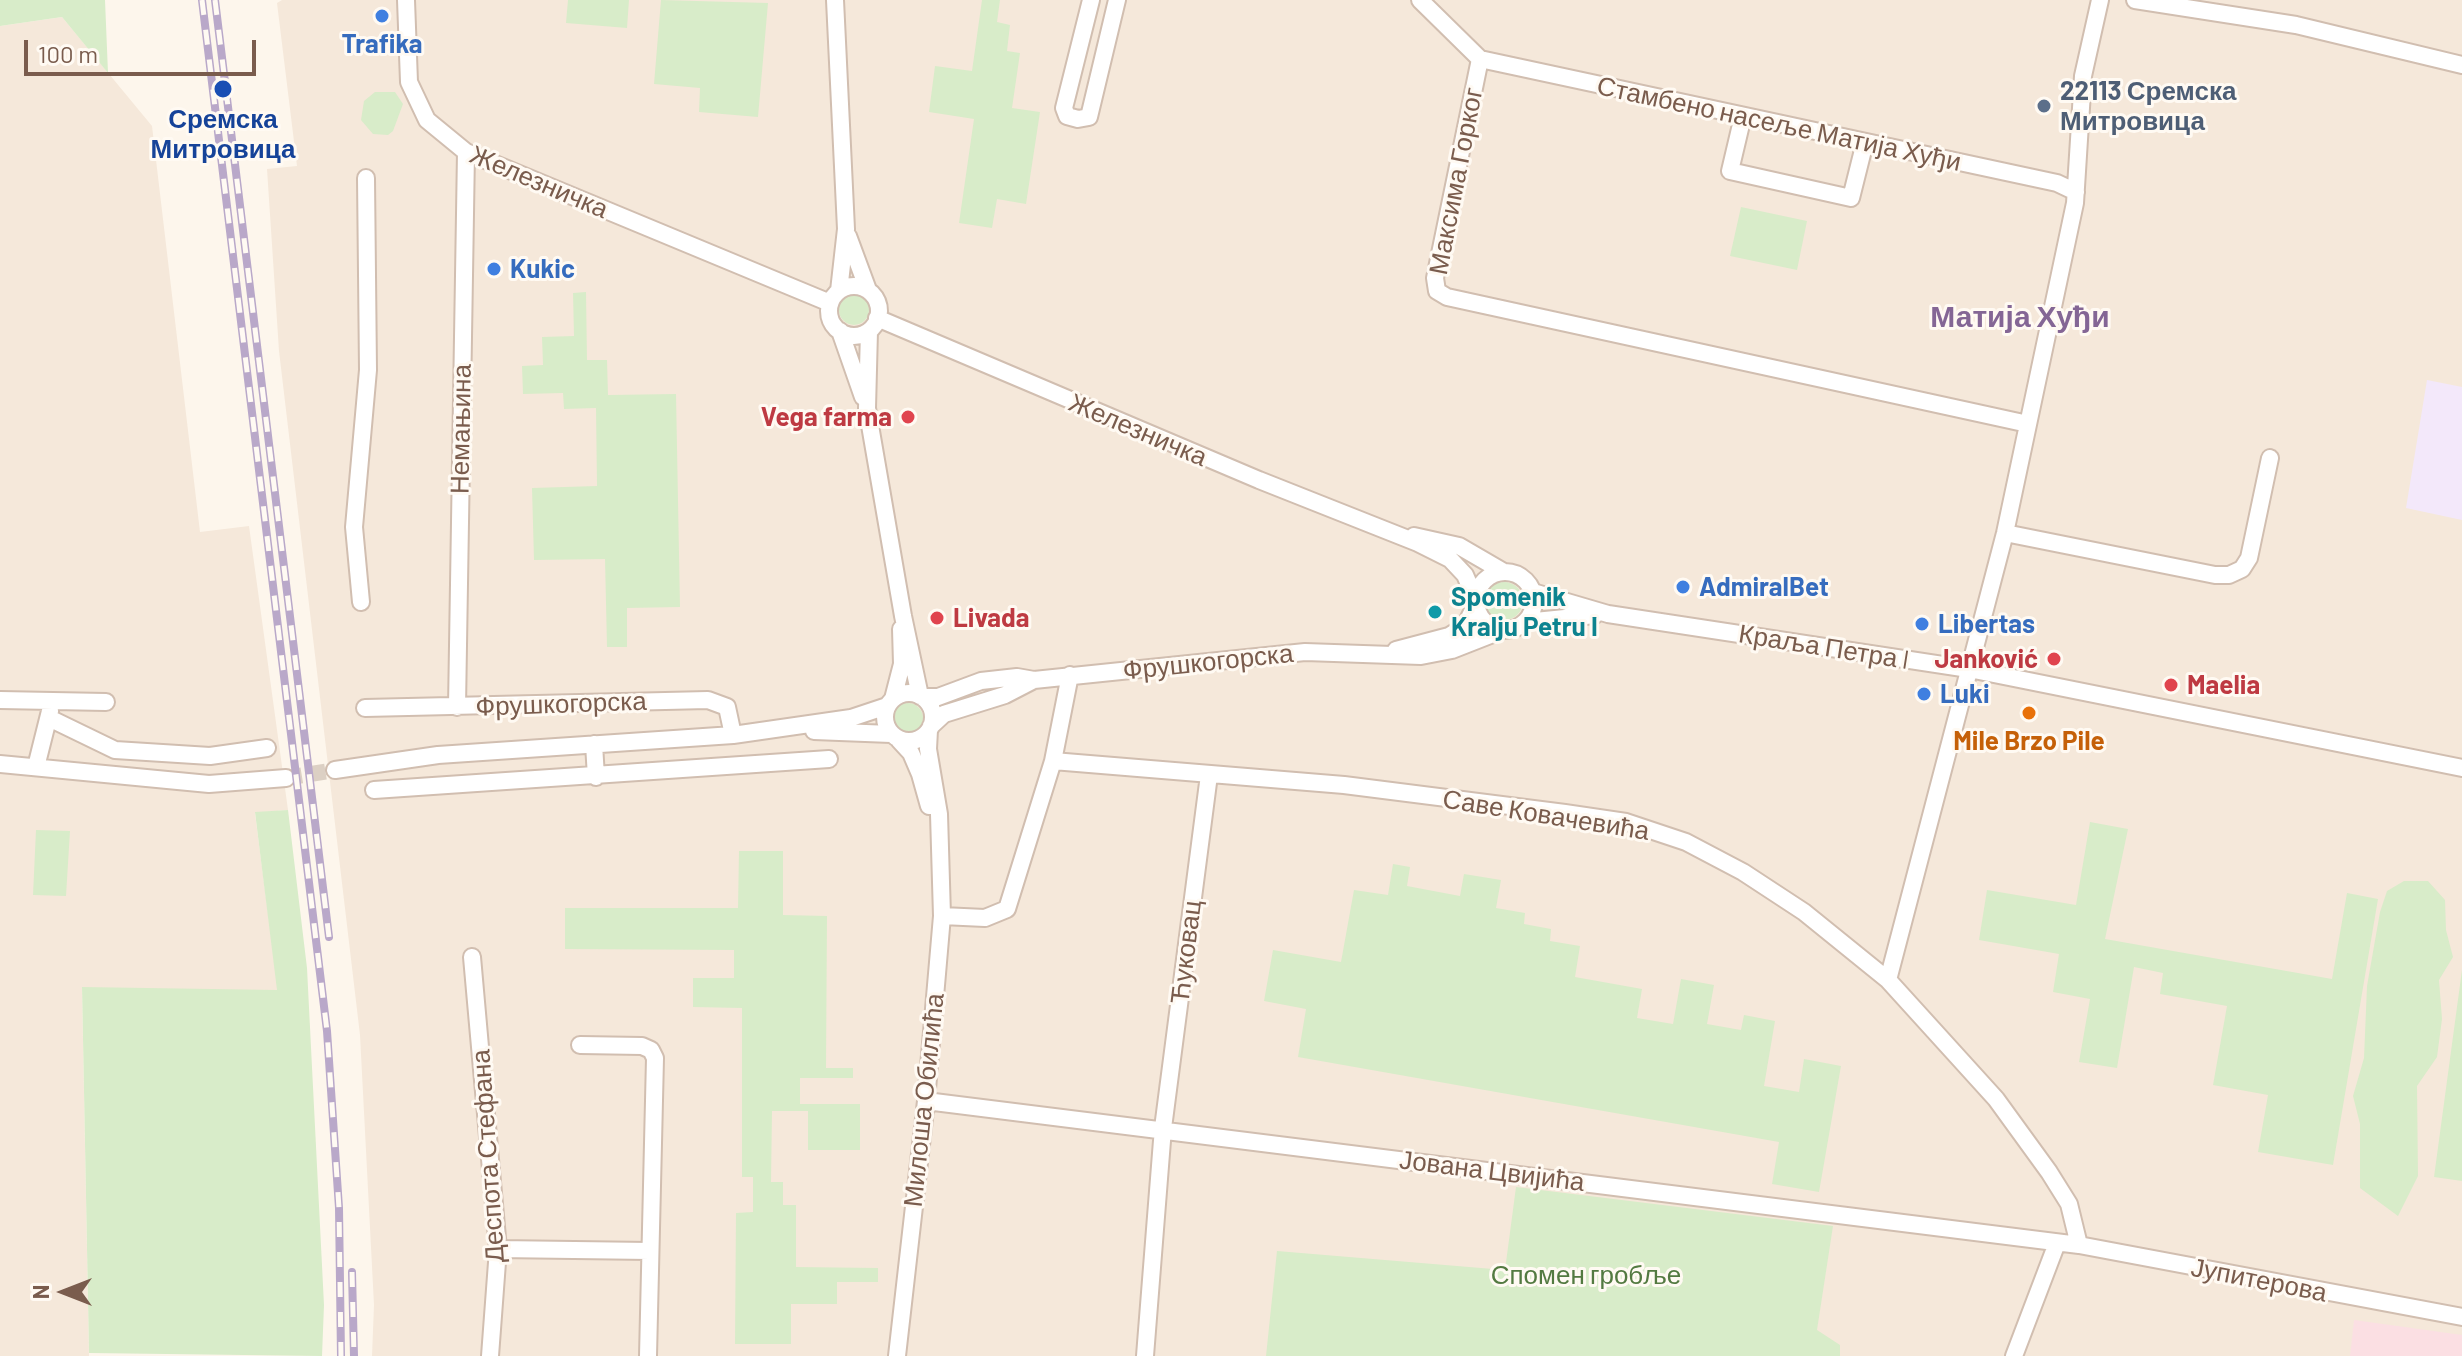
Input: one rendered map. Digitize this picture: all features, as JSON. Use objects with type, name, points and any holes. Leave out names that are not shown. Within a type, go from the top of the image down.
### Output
[{"type":"street","name":"Железничка","points":[[406,0],[409,82],[427,120],[466,152],[835,297]]},
{"type":"street","points":[[835,0],[846,229],[831,318],[840,331],[867,408],[903,616],[921,697],[932,712],[930,728],[913,741],[895,737],[885,721],[902,664],[903,616]]},
{"type":"street","points":[[1091,0],[1064,108],[1067,116],[1078,119],[1089,117],[1117,0]]},
{"type":"street","name":"Максима Горког","points":[[1420,0],[1480,59],[1435,278],[1437,291],[1447,297],[2028,424]]},
{"type":"street","points":[[1888,980],[2005,533],[2076,192],[2083,76],[2100,0]]},
{"type":"street","points":[[2135,0],[2296,25],[2462,65]]},
{"type":"street","name":"Стамбено насеље Матија Хуђи","points":[[1480,59],[2057,183],[2076,192]]},
{"type":"street","points":[[1743,116],[1730,171],[1851,198],[1865,142]]},
{"type":"street","name":"Немањина","points":[[457,707],[466,152]]},
{"type":"street","points":[[361,602],[354,527],[368,370],[366,178]]},
{"type":"street","points":[[846,229],[868,290],[877,303],[867,408]]},
{"type":"street","points":[[835,297],[854,286],[868,290]]},
{"type":"street","name":"Железничка","points":[[873,324],[1401,535],[1450,559],[1465,575],[1475,602]]},
{"type":"street","points":[[840,331],[854,335],[873,324]]},
{"type":"street","points":[[2005,533],[2215,575],[2229,575],[2242,569],[2249,558],[2270,458]]},
{"type":"street","name":"Железничка","points":[[1401,535],[1432,538],[1459,546],[1502,571]]},
{"type":"street","points":[[1502,571],[1517,574],[1533,592],[1533,608],[1525,622],[1503,630],[1482,620],[1475,602],[1487,577],[1502,571]]},
{"type":"street","name":"Краља Петра I","points":[[1533,592],[1608,614],[1969,669],[2462,768]]},
{"type":"street","name":"Фрушкогорска","points":[[1383,653],[1449,636],[1465,626],[1475,602]]},
{"type":"street","name":"Краља Петра I","points":[[1525,622],[1608,614]]},
{"type":"street","name":"Фрушкогорска","points":[[921,697],[938,697],[981,681],[1017,677],[1034,680],[1305,652],[1436,654],[1503,630]]},
{"type":"street","points":[[942,916],[985,918],[1007,909],[1053,761],[1070,675]]},
{"type":"street","name":"Фрушкогорска","points":[[930,728],[944,714],[1005,695],[1034,680]]},
{"type":"street","points":[[890,703],[906,693],[921,697]]},
{"type":"street","points":[[0,700],[50,710],[106,702]]},
{"type":"street","name":"Фрушкогорска","points":[[365,708],[708,700],[727,707],[733,735]]},
{"type":"street","name":"Фрушкогорска","points":[[335,770],[438,755],[733,735],[851,718],[890,703]]},
{"type":"street","points":[[50,710],[115,750],[210,756],[267,748]]},
{"type":"street","points":[[36,767],[50,710]]},
{"type":"street","name":"Милоша Обилића","points":[[897,1356],[926,1101],[942,916],[939,814],[928,749],[930,728]]},
{"type":"street","name":"Фрушкогорска","points":[[776,729],[895,737]]},
{"type":"street","name":"Милоша Обилића","points":[[895,737],[911,753],[920,774],[938,843]]},
{"type":"street","name":"Фрушкогорска","points":[[594,744],[596,777]]},
{"type":"street","points":[[374,790],[829,759]]},
{"type":"street","name":"Саве Ковачевића","points":[[1053,761],[1344,785],[1626,822],[1686,842],[1743,872],[1804,912],[1888,980],[1996,1099],[2049,1172],[2069,1204],[2079,1245]]},
{"type":"street","points":[[0,764],[209,784],[286,778]]},
{"type":"street","name":"Ћуковац","points":[[1145,1356],[1163,1128],[1209,775]]},
{"type":"street","name":"Деспота Стефана","points":[[472,957],[498,1249],[490,1356]]},
{"type":"street","points":[[580,1045],[642,1046],[651,1050],[655,1058],[648,1356]]},
{"type":"street","name":"Јована Цвијића","points":[[926,1101],[1163,1128],[2057,1243]]},
{"type":"street","points":[[2014,1356],[2057,1243]]},
{"type":"street","name":"Јупитерова","points":[[2057,1243],[2462,1317]]},
{"type":"street","points":[[498,1249],[650,1251]]},
{"type":"shaded area","points":[[282,0],[2462,0],[2462,1356],[372,1356],[374,1305],[360,1035],[279,351],[267,169],[297,166],[277,3]]},
{"type":"shaded area","points":[[62,17],[152,126],[200,532],[249,526],[288,810],[255,813],[278,991],[82,988],[89,1356],[0,1356],[0,26]]},
{"type":"shaded area","points":[[2427,380],[2462,387],[2462,520],[2406,508]]},
{"type":"shaded area","points":[[2354,1320],[2462,1335],[2462,1356],[2350,1356]]},
{"type":"green space","points":[[0,0],[105,0],[108,73],[62,17],[0,26]]},
{"type":"green space","points":[[568,0],[629,0],[627,28],[566,23]]},
{"type":"green space","points":[[661,0],[768,3],[758,117],[699,112],[700,88],[654,84]]},
{"type":"green space","points":[[982,0],[1000,0],[997,22],[1010,25],[1007,51],[1020,53],[1012,108],[1040,112],[1026,204],[997,199],[992,228],[959,223],[974,119],[929,112],[935,66],[972,71]]},
{"type":"green space","points":[[375,92],[395,92],[403,104],[393,131],[388,135],[373,134],[361,120],[364,101]]},
{"type":"green space","points":[[1741,207],[1807,221],[1797,270],[1730,256]]},
{"type":"green space","points":[[586,292],[587,360],[607,360],[608,395],[676,394],[680,607],[627,608],[627,647],[607,647],[605,559],[534,560],[532,488],[597,486],[596,408],[564,409],[563,393],[523,394],[522,366],[543,365],[542,337],[574,336],[573,293]]},
{"type":"green space","points":[[854,295],[860,296],[868,304],[868,316],[860,324],[854,325],[848,324],[840,316],[839,310],[840,304],[848,296]]},
{"type":"green space","points":[[1504,582],[1518,587],[1523,601],[1518,615],[1504,620],[1490,615],[1485,601],[1490,587]]},
{"type":"green space","points":[[908,703],[914,704],[922,712],[922,724],[914,732],[908,733],[902,732],[894,724],[893,718],[894,712],[902,704]]},
{"type":"green space","points":[[288,810],[307,968],[324,1305],[322,1356],[89,1353],[82,987],[277,990],[255,812]]},
{"type":"green space","points":[[2090,822],[2128,829],[2105,939],[2332,979],[2347,893],[2378,899],[2333,1165],[2258,1152],[2268,1095],[2213,1085],[2227,1006],[2160,994],[2163,973],[2134,967],[2117,1068],[2079,1062],[2090,999],[2053,992],[2059,954],[1979,940],[1987,890],[2076,905]]},
{"type":"green space","points":[[36,830],[70,831],[66,896],[33,895]]},
{"type":"green space","points":[[739,851],[783,851],[783,915],[827,916],[826,1068],[853,1068],[853,1078],[800,1078],[800,1104],[860,1104],[860,1150],[808,1150],[808,1111],[772,1111],[771,1182],[783,1182],[783,1205],[796,1205],[796,1267],[878,1268],[878,1282],[837,1282],[837,1304],[791,1304],[791,1344],[735,1344],[736,1213],[753,1212],[753,1177],[742,1177],[742,1008],[693,1007],[693,978],[734,978],[734,950],[565,949],[565,908],[738,908]]},
{"type":"green space","points":[[1393,864],[1410,867],[1407,886],[1460,896],[1464,874],[1501,880],[1496,908],[1525,913],[1524,924],[1551,929],[1550,941],[1580,946],[1575,977],[1642,989],[1637,1018],[1673,1024],[1681,979],[1714,985],[1707,1024],[1741,1030],[1744,1015],[1775,1021],[1764,1086],[1799,1092],[1804,1059],[1841,1066],[1819,1192],[1772,1184],[1779,1142],[1298,1057],[1306,1009],[1264,1001],[1273,950],[1341,962],[1354,890],[1388,895]]},
{"type":"green space","points":[[2404,881],[2428,881],[2445,900],[2446,930],[2453,957],[2439,980],[2442,1019],[2437,1057],[2417,1086],[2418,1176],[2398,1216],[2360,1188],[2360,1124],[2353,1096],[2364,1058],[2367,986],[2380,912],[2387,891]]},
{"type":"green space","points":[[2462,970],[2462,1181],[2434,1177]]},
{"type":"green space","name":"Спомен гробље","points":[[1516,1187],[1833,1226],[1817,1330],[1840,1345],[1840,1356],[1266,1356],[1277,1251],[1505,1270]]},
{"type":"tunnel","points":[[286,778],[335,770]]},
{"type":"railway","points":[[202,0],[327,1031],[339,1208],[341,1356]]},
{"type":"railway","points":[[215,0],[329,937]]},
{"type":"railway","points":[[352,1272],[354,1356]]},
{"type":"place","name":"Trafika","points":[[382,16]]},
{"type":"place","name":"Сремска Митровица","points":[[223,89]]},
{"type":"place","name":"22113 Сремска Митровица","points":[[2044,106]]},
{"type":"place","name":"Kukic","points":[[494,269]]},
{"type":"place","name":"Vega farma","points":[[908,417]]},
{"type":"place","name":"AdmiralBet","points":[[1683,587]]},
{"type":"place","name":"Spomenik Kralju Petru I","points":[[1435,612]]},
{"type":"place","name":"Livada","points":[[937,618]]},
{"type":"place","name":"Libertas","points":[[1922,624]]},
{"type":"place","name":"Janković","points":[[2054,659]]},
{"type":"place","name":"Maelia","points":[[2171,685]]},
{"type":"place","name":"Luki","points":[[1924,694]]},
{"type":"place","name":"Mile Brzo Pile","points":[[2029,713]]},
{"type":"district","name":"Матија Хуђи","points":[[2020,317]]}]
